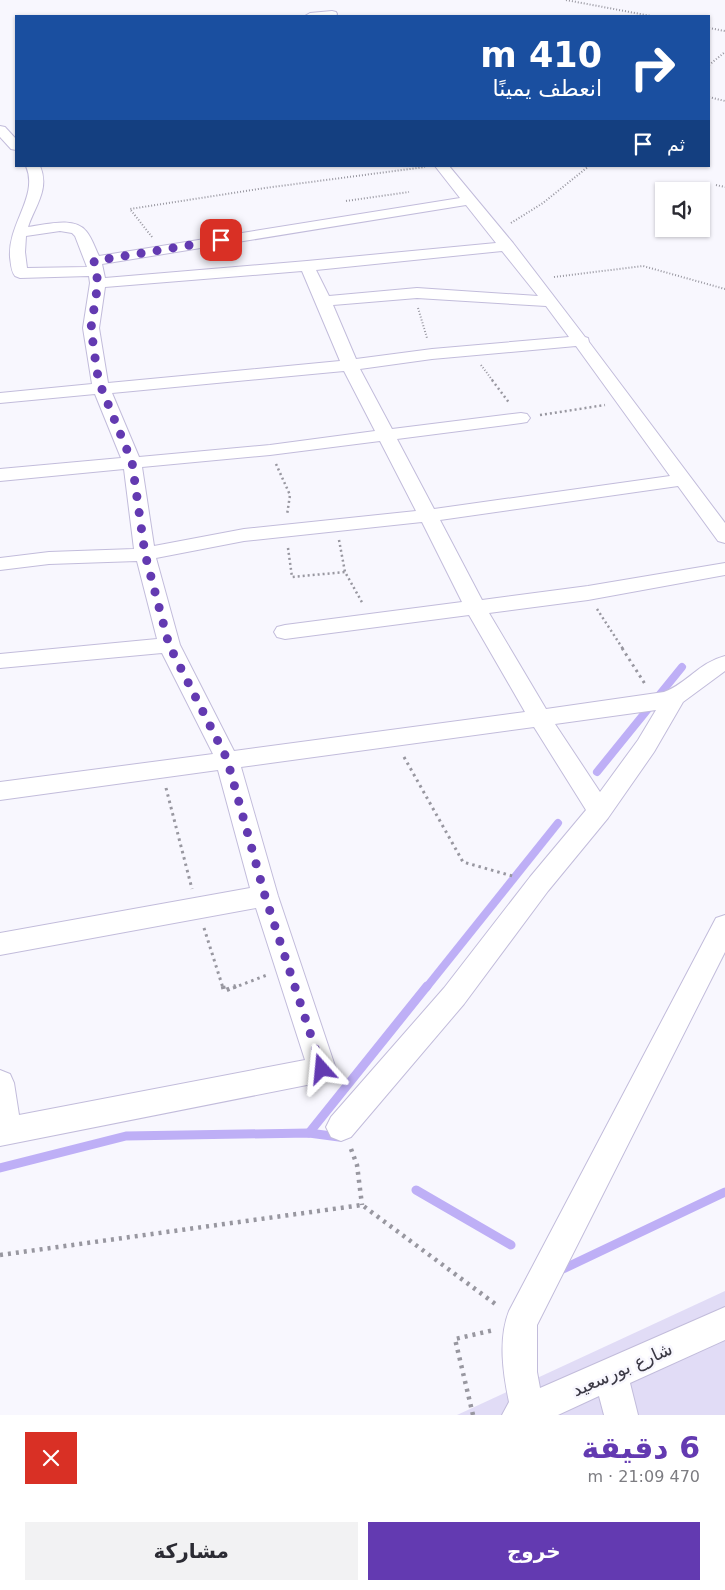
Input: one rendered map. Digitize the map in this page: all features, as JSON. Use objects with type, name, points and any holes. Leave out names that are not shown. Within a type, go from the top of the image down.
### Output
[{"type":"street","points":[[324,2],[333,15]]},
{"type":"street","points":[[0,130],[15,144]]},
{"type":"street","points":[[0,147],[15,145]]},
{"type":"street","points":[[33,167],[39,180],[38,188],[16,227],[20,273],[307,266],[508,246]]},
{"type":"street","points":[[443,167],[468,201],[508,246],[582,341],[725,537]]},
{"type":"street","points":[[96,272],[162,250],[468,201]]},
{"type":"street","points":[[0,1083],[3,1131],[322,1069],[265,896],[227,759],[169,645],[145,554],[132,462],[101,387],[91,335],[96,272],[81,234],[76,229],[16,227]]},
{"type":"street","points":[[307,266],[350,365],[426,516],[476,608],[540,718],[599,811]]},
{"type":"street","points":[[323,301],[418,293],[552,302]]},
{"type":"street","points":[[0,398],[350,365],[432,354],[582,341]]},
{"type":"street","points":[[0,475],[270,450],[521,418]]},
{"type":"street","points":[[0,564],[49,558],[114,557],[145,554],[211,540],[284,529],[426,516],[683,480]]},
{"type":"street","points":[[285,632],[588,594],[725,569]]},
{"type":"street","points":[[0,661],[169,645]]},
{"type":"street","points":[[0,791],[540,718],[666,699],[684,692],[710,668],[725,663]]},
{"type":"street","points":[[341,1127],[454,996],[539,884],[599,811],[646,746],[666,699]]},
{"type":"street","points":[[0,944],[265,896]]},
{"type":"street","points":[[524,1413],[520,1372],[521,1323],[725,926]]},
{"type":"street","name":"شارع بورسعيد","points":[[524,1413],[725,1323]]},
{"type":"street","points":[[611,1374],[621,1415]]},
{"type":"path","points":[[566,0],[645,15]]},
{"type":"path","points":[[710,28],[725,31]]},
{"type":"path","points":[[710,64],[725,52]]},
{"type":"path","points":[[710,97],[725,101]]},
{"type":"path","points":[[162,250],[130,209],[265,188],[422,167]]},
{"type":"path","points":[[496,232],[542,203],[588,167]]},
{"type":"path","points":[[716,185],[725,187]]},
{"type":"path","points":[[346,201],[410,192]]},
{"type":"path","points":[[534,280],[643,266],[725,289]]},
{"type":"path","points":[[418,293],[417,305],[432,354]]},
{"type":"path","points":[[470,351],[521,418],[626,402]]},
{"type":"path","points":[[270,450],[290,495],[284,529],[292,577],[345,572]]},
{"type":"path","points":[[336,524],[345,572],[372,622]]},
{"type":"path","points":[[588,594],[666,699]]},
{"type":"path","points":[[394,738],[463,862],[539,884]]},
{"type":"path","points":[[160,768],[197,908],[224,990],[288,967]]},
{"type":"path","points":[[0,1255],[362,1205],[521,1323]]},
{"type":"path","points":[[474,1415],[455,1339],[521,1323]]},
{"type":"shaded area","points":[[725,1291],[725,1415],[457,1415]]},
{"type":"waterway","points":[[597,772],[682,667]]},
{"type":"waterway","points":[[426,988],[558,823]]},
{"type":"waterway","points":[[309,1133],[427,986]]},
{"type":"waterway","points":[[0,1168],[126,1136],[309,1133]]},
{"type":"waterway","points":[[309,1133],[339,1137]]},
{"type":"waterway","points":[[416,1190],[511,1245]]},
{"type":"waterway","points":[[563,1269],[725,1192]]},
{"type":"route","points":[[221,240],[94,261],[98,283],[92,315],[92,342],[101,387],[132,462],[145,554],[169,645],[227,759],[265,896],[322,1069]]}]
